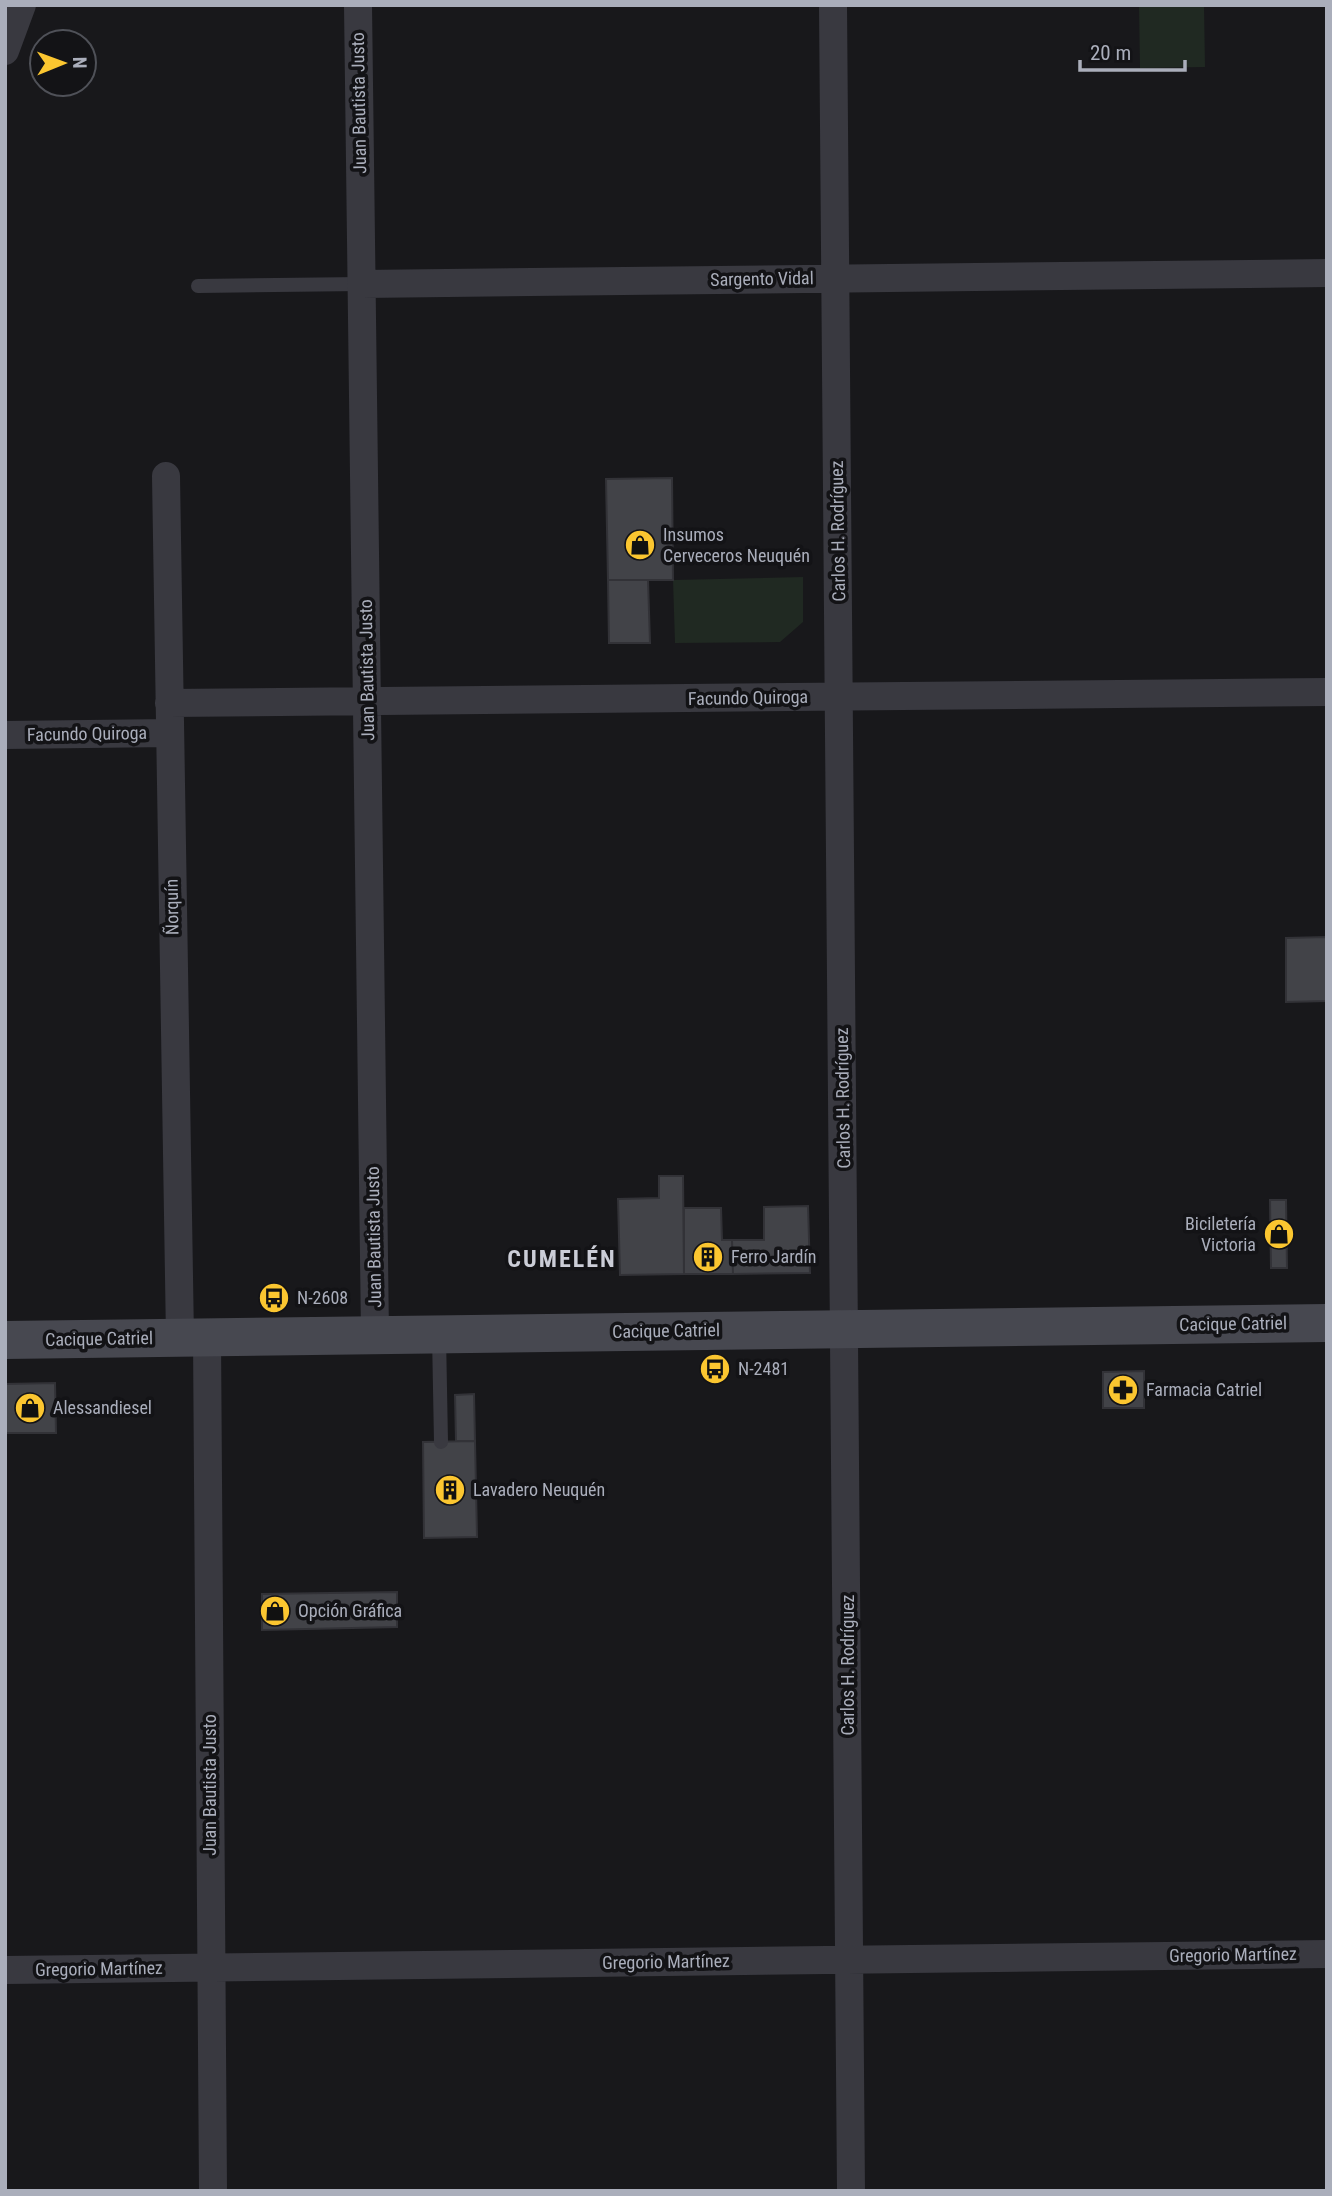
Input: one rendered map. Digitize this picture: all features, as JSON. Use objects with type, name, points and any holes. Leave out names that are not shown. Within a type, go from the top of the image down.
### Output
[{"type":"street","points":[[5,51],[22,5]]},
{"type":"street","name":"Juan Bautista Justo","points":[[358,5],[375,1335]]},
{"type":"street","name":"Carlos H. Rodríguez","points":[[833,5],[852,2191]]},
{"type":"street","name":"Sargento Vidal","points":[[362,284],[1327,273]]},
{"type":"street","name":"Ñorquín","points":[[166,476],[169,733],[194,1337]]},
{"type":"street","name":"Facundo Quiroga","points":[[169,703],[1327,692]]},
{"type":"street","name":"Facundo Quiroga","points":[[5,735],[169,733]]},
{"type":"street","name":"Cacique Catriel","points":[[5,1340],[1327,1323]]},
{"type":"street","name":"Juan Bautista Justo","points":[[194,1337],[212,1967],[213,2191]]},
{"type":"street","name":"Gregorio Martínez","points":[[5,1970],[1327,1954]]},
{"type":"lane","name":"Sargento Vidal","points":[[198,286],[362,284]]},
{"type":"lane","points":[[439,1334],[441,1442]]},
{"type":"shaded area","points":[[1139,5],[1204,5],[1205,67],[1140,68]]},
{"type":"shaded area","points":[[803,577],[803,622],[780,642],[675,643],[673,580]]},
{"type":"building","name":"Insumos Cerveceros Neuquén","points":[[672,478],[673,580],[608,580],[606,479]]},
{"type":"building","points":[[608,580],[648,580],[650,643],[609,643]]},
{"type":"building","points":[[1327,937],[1327,1001],[1286,1002],[1286,938]]},
{"type":"building","points":[[659,1176],[683,1176],[684,1274],[620,1275],[618,1199],[659,1198]]},
{"type":"building","name":"Biciletería Victoria","points":[[1270,1200],[1286,1200],[1287,1268],[1271,1268]]},
{"type":"building","points":[[808,1206],[810,1273],[733,1274],[732,1240],[764,1240],[764,1207]]},
{"type":"building","name":"Ferro Jardín","points":[[684,1208],[721,1208],[722,1240],[732,1240],[733,1274],[684,1274]]},
{"type":"building","name":"Farmacia Catriel","points":[[1144,1371],[1144,1408],[1103,1408],[1103,1372]]},
{"type":"building","name":"Alessandiesel","points":[[55,1383],[56,1433],[5,1433],[5,1384]]},
{"type":"building","points":[[474,1394],[475,1441],[456,1441],[455,1395]]},
{"type":"building","name":"Lavadero Neuquén","points":[[475,1441],[477,1537],[424,1538],[423,1442]]},
{"type":"building","points":[[397,1592],[397,1627],[262,1630],[262,1594]]},
{"type":"place","name":"Insumos Cerveceros Neuquén","points":[[640,545]]},
{"type":"place","name":"Biciletería Victoria","points":[[1279,1234]]},
{"type":"place","name":"Ferro Jardín","points":[[708,1257]]},
{"type":"place","name":"N-2608","points":[[274,1298]]},
{"type":"place","name":"N-2481","points":[[715,1369]]},
{"type":"place","name":"Farmacia Catriel","points":[[1123,1390]]},
{"type":"place","name":"Alessandiesel","points":[[30,1408]]},
{"type":"place","name":"Lavadero Neuquén","points":[[450,1490]]},
{"type":"place","name":"Opción Gráfica","points":[[275,1611]]},
{"type":"district","name":"CUMELÉN","points":[[562,1259]]}]
